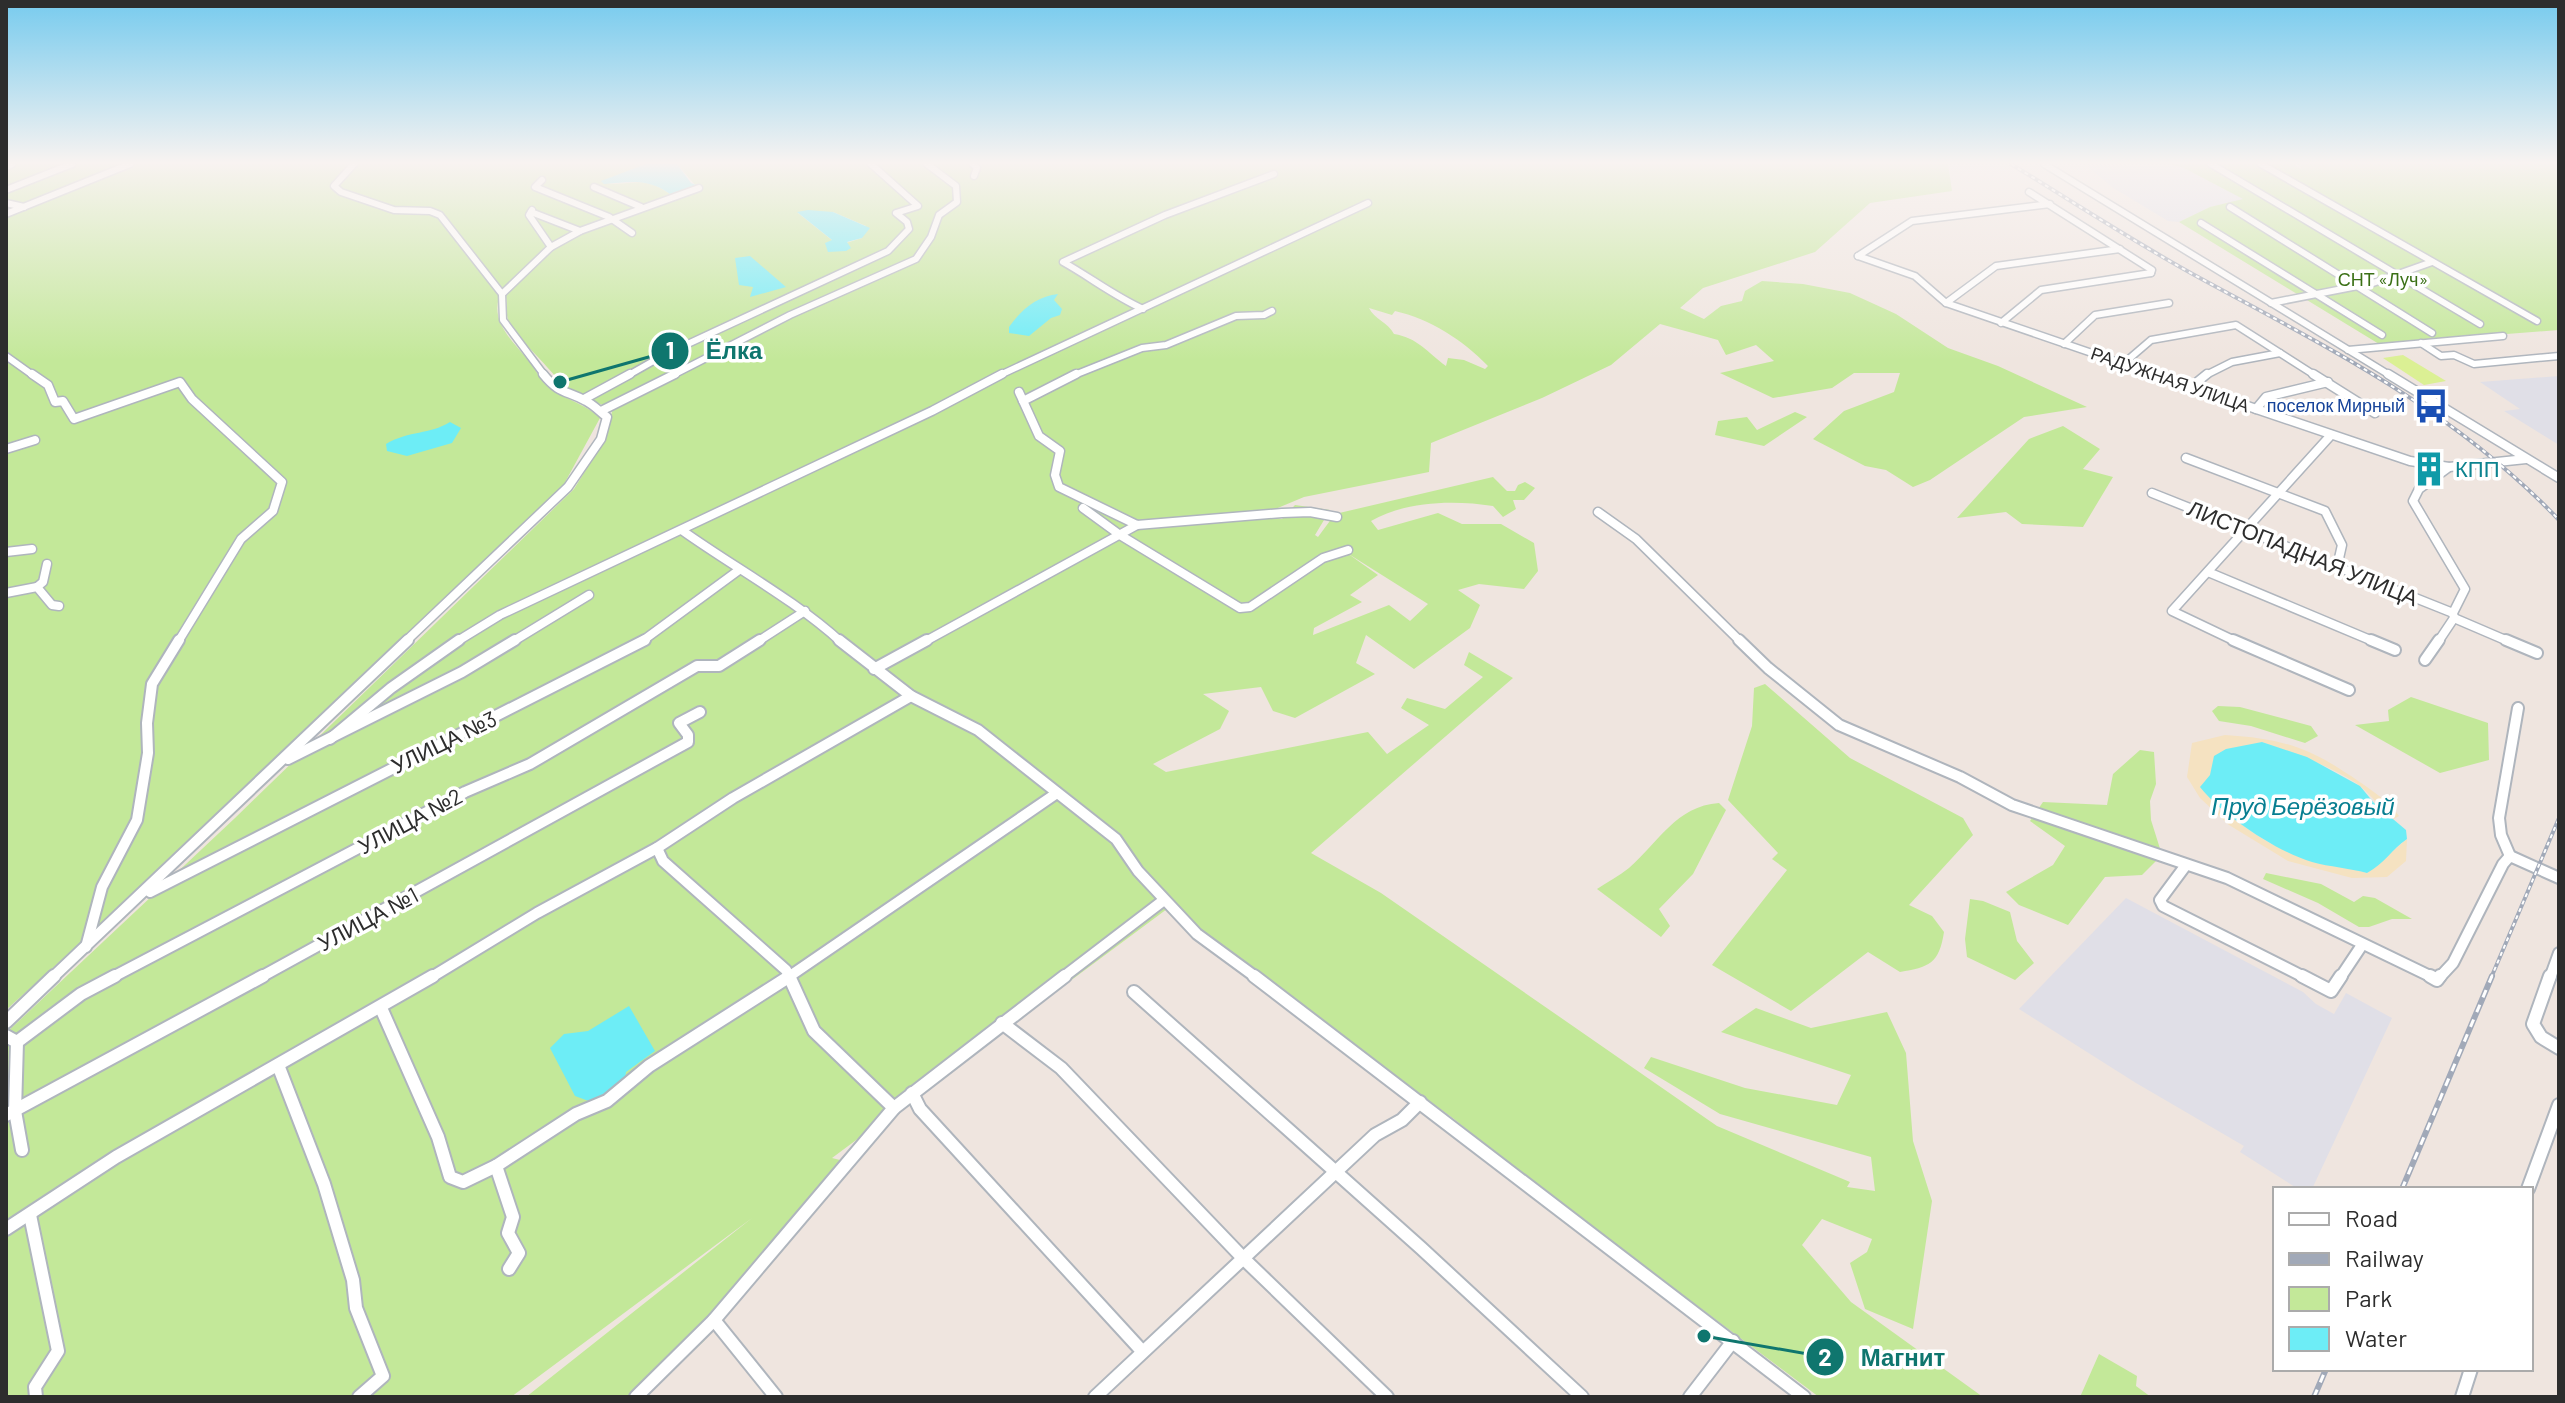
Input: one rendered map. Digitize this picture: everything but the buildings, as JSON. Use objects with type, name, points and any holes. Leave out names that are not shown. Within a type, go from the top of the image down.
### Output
[{"type":"street","points":[[6,1022],[568,487],[601,439],[607,417],[584,399],[569,396],[552,385],[512,337],[503,320],[502,294],[451,229]]},
{"type":"street","points":[[537,229],[551,247]]},
{"type":"street","points":[[502,294],[551,247],[584,229]]},
{"type":"street","points":[[627,229],[632,233]]},
{"type":"street","points":[[584,399],[664,355],[888,251],[909,229]]},
{"type":"street","points":[[601,411],[790,315],[916,259],[934,229]]},
{"type":"street","points":[[1134,229],[1063,262],[1095,280],[1118,298],[1143,309]]},
{"type":"street","points":[[330,739],[412,669],[462,635],[577,577],[683,531],[932,411],[1027,360],[1312,229]]},
{"type":"street","name":"РАДУЖНАЯ УЛИЦА","points":[[1895,229],[1858,256],[1915,276],[1946,303],[2418,464],[2449,467]]},
{"type":"street","points":[[2001,323],[2041,290],[2151,273],[2152,270],[2090,229]]},
{"type":"street","points":[[2151,229],[2559,478]]},
{"type":"street","points":[[2211,229],[2382,335]]},
{"type":"street","points":[[2267,229],[2432,333]]},
{"type":"street","points":[[2323,229],[2480,324]]},
{"type":"street","points":[[2375,229],[2537,321]]},
{"type":"street","points":[[1946,303],[1996,266],[2120,249]]},
{"type":"street","points":[[2271,303],[2362,287],[2402,276],[2432,262]]},
{"type":"street","points":[[2064,344],[2095,315],[2169,303]]},
{"type":"street","points":[[1137,525],[1059,487],[1055,475],[1060,451],[1039,436],[1021,396],[1093,365],[1142,348],[1166,345],[1236,316],[1264,315],[1272,311]]},
{"type":"street","points":[[2123,364],[2151,340],[2231,324],[2375,413]]},
{"type":"street","points":[[2348,350],[2503,336]]},
{"type":"street","points":[[2421,343],[2441,356],[2454,355],[2474,364],[2559,356]]},
{"type":"street","points":[[2191,387],[2219,364],[2280,353]]},
{"type":"street","points":[[6,356],[48,385],[55,402],[63,401],[74,419],[180,382],[192,399],[282,482],[273,511],[241,539],[152,684],[147,723],[148,753],[137,820],[102,887],[86,947]]},
{"type":"street","points":[[2256,409],[2266,397],[2328,382]]},
{"type":"street","points":[[2331,435],[2172,611],[2175,615],[2349,690]]},
{"type":"street","points":[[6,449],[35,440]]},
{"type":"street","points":[[2186,458],[2325,511],[2345,549],[2337,567]]},
{"type":"street","points":[[2425,660],[2454,616],[2465,589],[2413,501],[2417,489],[2445,475],[2449,467],[2526,459]]},
{"type":"street","name":"ЛИСТОПАДНАЯ УЛИЦА","points":[[2152,493],[2337,567],[2537,653]]},
{"type":"street","points":[[1083,508],[1120,535],[1240,608],[1250,607],[1323,558],[1348,550]]},
{"type":"street","points":[[874,669],[1137,525],[1282,513],[1310,512],[1337,517]]},
{"type":"street","points":[[1598,512],[1636,539],[1768,668],[1839,725],[1960,777],[2012,805],[2227,878],[2437,980],[2453,963],[2503,864],[2510,856]]},
{"type":"street","points":[[683,531],[805,611],[911,696],[978,730],[1116,839],[1138,871],[1197,934],[1804,1397]]},
{"type":"street","points":[[6,552],[32,549]]},
{"type":"street","points":[[6,593],[37,587],[43,582],[47,564]]},
{"type":"street","name":"УЛИЦА №3","points":[[138,898],[650,637],[739,570]]},
{"type":"street","points":[[2208,572],[2395,650]]},
{"type":"street","points":[[37,587],[52,605],[59,606]]},
{"type":"street","points":[[278,764],[462,672],[589,595]]},
{"type":"street","name":"УЛИЦА №2","points":[[12,1039],[81,994],[465,792],[530,764],[697,666],[719,666],[805,611]]},
{"type":"street","points":[[6,1229],[116,1157],[381,1008],[537,913],[657,848],[733,798],[911,696]]},
{"type":"street","points":[[2518,708],[2499,818],[2501,835],[2510,856],[2559,878]]},
{"type":"street","name":"УЛИЦА №1","points":[[10,1113],[495,851],[688,742],[688,735],[679,723],[700,712]]},
{"type":"street","points":[[381,1008],[438,1137],[450,1177],[463,1182],[496,1166],[576,1114],[607,1101],[649,1066],[789,977],[1057,793]]},
{"type":"street","points":[[657,848],[663,861],[786,970],[814,1031],[894,1108]]},
{"type":"street","points":[[2186,865],[2160,900],[2163,906],[2331,991],[2362,945]]},
{"type":"street","points":[[636,1397],[714,1320],[894,1108],[1164,900]]},
{"type":"street","points":[[2559,953],[2533,1024],[2534,1031],[2559,1048]]},
{"type":"street","points":[[1134,992],[1421,1248],[1582,1397]]},
{"type":"street","points":[[1002,1023],[1061,1068],[1243,1258],[1387,1397]]},
{"type":"street","points":[[12,1039],[10,1113],[22,1150]]},
{"type":"street","points":[[278,1065],[324,1184],[353,1280],[356,1308],[383,1376],[359,1397]]},
{"type":"street","points":[[912,1093],[920,1109],[1142,1351]]},
{"type":"street","points":[[1095,1397],[1375,1135],[1402,1120],[1420,1102]]},
{"type":"street","points":[[2529,1187],[2559,1105]]},
{"type":"street","points":[[496,1166],[513,1217],[508,1233],[519,1253],[509,1269]]},
{"type":"street","points":[[30,1215],[58,1351],[35,1387],[36,1397]]},
{"type":"street","points":[[714,1320],[776,1397]]},
{"type":"street","points":[[1690,1397],[1733,1341]]},
{"type":"street","points":[[2462,1397],[2470,1371]]},
{"type":"shaded area","points":[[2559,376],[2559,445],[2504,411],[2520,409],[2480,382]]},
{"type":"shaded area","points":[[2126,898],[2303,992],[2334,1014],[2346,993],[2392,1018],[2313,1187],[2295,1187],[2240,1152],[2244,1146],[2019,1009]]},
{"type":"green space","points":[[6,229],[819,229],[833,241],[826,243],[846,243],[862,238],[865,229],[1840,229],[1815,252],[1703,288],[1680,308],[1704,319],[1721,306],[1742,301],[1745,291],[1762,281],[1803,284],[1850,293],[1896,314],[1948,348],[1998,366],[2087,407],[2024,417],[1930,480],[1913,487],[1886,470],[1865,466],[1813,439],[1844,411],[1894,392],[1900,373],[1854,373],[1832,388],[1773,398],[1720,373],[1774,361],[1756,345],[1726,355],[1718,340],[1660,324],[1611,365],[1542,398],[1431,443],[1429,472],[1304,497],[1261,515],[1282,519],[1295,505],[1330,510],[1315,535],[1318,537],[1335,514],[1493,477],[1507,491],[1515,491],[1518,485],[1525,482],[1535,488],[1524,500],[1513,500],[1516,509],[1503,517],[1493,506],[1446,503],[1399,509],[1371,521],[1378,530],[1438,513],[1462,524],[1501,524],[1534,543],[1538,571],[1524,589],[1479,584],[1458,590],[1480,605],[1470,628],[1414,669],[1366,635],[1356,663],[1375,674],[1295,718],[1273,711],[1261,687],[1203,694],[1229,711],[1220,729],[1153,764],[1166,772],[1368,732],[1387,754],[1429,725],[1401,708],[1407,698],[1445,709],[1483,677],[1464,665],[1469,652],[1513,678],[1311,853],[1381,893],[1717,1126],[1850,1182],[1847,1187],[1875,1191],[1871,1157],[1720,1114],[1644,1068],[1651,1057],[1745,1088],[1837,1105],[1851,1075],[1721,1032],[1756,1008],[1811,1028],[1887,1012],[1906,1053],[1913,1141],[1932,1201],[1913,1329],[1865,1309],[1850,1263],[1867,1252],[1872,1239],[1822,1219],[1802,1245],[1851,1302],[1983,1397],[1819,1397],[1528,1179],[1454,1119],[1167,909],[832,1158],[840,1160],[704,1341],[643,1397],[526,1397],[752,1218],[511,1397],[6,1397],[6,1033],[235,818],[574,489],[605,439],[613,408],[586,399],[569,389],[520,339],[508,320],[503,289],[498,300],[499,319],[541,380],[600,418],[563,486],[107,919],[6,1010]],"holes":[[[1369,308],[1392,315],[1395,311],[1433,325],[1457,339],[1488,366],[1485,369],[1464,360],[1448,358],[1446,366],[1416,342],[1394,334]],[[1347,553],[1428,604],[1410,621],[1389,605],[1313,635],[1314,628],[1362,602],[1350,595],[1378,575]]]},
{"type":"green space","name":"СНТ «Луч»","points":[[2191,229],[2559,229],[2559,330],[2379,344]]},
{"type":"green space","points":[[2403,355],[2446,381],[2424,385],[2383,358]]},
{"type":"green space","points":[[1795,412],[1807,417],[1764,446],[1715,435],[1718,421],[1747,417],[1757,430]]},
{"type":"green space","points":[[2063,426],[2100,449],[2083,469],[2113,477],[2083,527],[2022,524],[2006,512],[1957,518],[2029,439]]},
{"type":"green space","points":[[1765,684],[1850,758],[1963,818],[1973,835],[1909,905],[1932,916],[1944,932],[1939,951],[1931,962],[1900,972],[1868,952],[1791,1011],[1712,965],[1787,870],[1772,859],[1778,853],[1728,800],[1752,726],[1754,688]]},
{"type":"green space","points":[[2411,697],[2488,723],[2489,760],[2440,773],[2355,725],[2389,721],[2388,710]]},
{"type":"green space","points":[[2218,706],[2240,707],[2311,726],[2318,736],[2305,743],[2251,726],[2219,721],[2212,711]]},
{"type":"green space","points":[[2140,750],[2154,752],[2156,784],[2150,801],[2151,820],[2162,855],[2142,875],[2105,877],[2068,925],[2019,905],[2006,892],[2053,865],[2065,846],[2030,821],[2043,802],[2107,805],[2113,774]]},
{"type":"green space","points":[[1719,803],[1726,810],[1693,874],[1659,909],[1670,926],[1661,937],[1597,889],[1629,868],[1680,818],[1704,806]]},
{"type":"green space","points":[[2266,873],[2321,884],[2354,902],[2363,896],[2375,898],[2412,919],[2392,919],[2359,927],[2318,903],[2263,879]]},
{"type":"green space","points":[[1970,899],[2010,912],[2017,941],[2034,963],[2015,980],[1967,957],[1965,939]]},
{"type":"green space","points":[[2099,1354],[2137,1376],[2136,1386],[2151,1397],[2080,1397]]},
{"type":"sand","points":[[2225,735],[2285,743],[2316,755],[2367,787],[2399,816],[2394,819],[2361,786],[2345,776],[2262,742],[2217,809],[2268,842],[2310,859],[2367,873],[2407,839],[2406,861],[2387,877],[2352,878],[2288,861],[2229,825],[2200,798],[2187,777],[2192,743]]},
{"type":"water","points":[[819,229],[869,229],[862,238],[847,242],[851,248],[846,251],[828,252],[825,243],[832,240]]},
{"type":"water","points":[[750,256],[786,287],[750,297],[753,287],[739,285],[735,258]]},
{"type":"water","points":[[1058,294],[1054,300],[1062,309],[1060,315],[1051,318],[1029,336],[1009,333],[1009,327],[1030,305]]},
{"type":"water","points":[[450,422],[461,428],[452,443],[407,456],[387,451],[386,444]]},
{"type":"water","name":"Пруд Берёзовый","points":[[2262,742],[2307,757],[2360,786],[2374,803],[2406,830],[2407,839],[2367,873],[2298,857],[2251,831],[2200,787],[2210,775],[2214,756],[2226,749]]},
{"type":"water","points":[[629,1006],[655,1051],[626,1072],[624,1085],[594,1103],[575,1096],[550,1048],[564,1034],[588,1031]]},
{"type":"railway","points":[[2117,229],[2342,356],[2433,413],[2476,445],[2559,520]]},
{"type":"railway","points":[[2491,978],[2559,818]]},
{"type":"railway","points":[[2403,1187],[2492,976]]},
{"type":"railway","points":[[2314,1397],[2325,1371]]},
{"type":"place","name":"Ёлка","points":[[560,382]]},
{"type":"place","name":"поселок Мирный","points":[[2431,406]]},
{"type":"place","name":"КПП","points":[[2429,469]]},
{"type":"place","name":"Магнит","points":[[1704,1336]]}]
